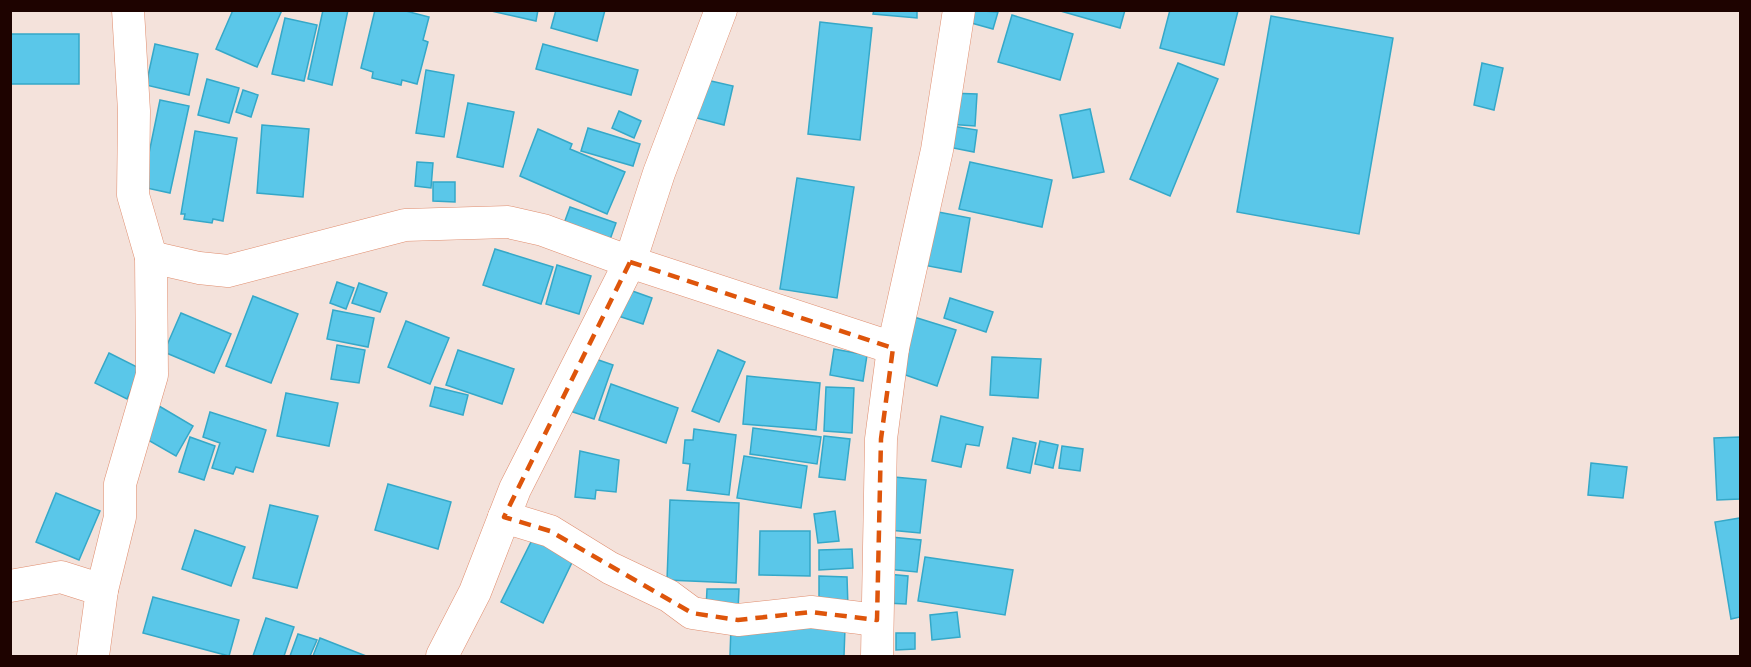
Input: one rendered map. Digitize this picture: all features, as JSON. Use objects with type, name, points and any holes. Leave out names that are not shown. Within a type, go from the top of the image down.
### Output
[{"type":"street","points":[[93,657],[102,590],[120,517],[120,484],[152,375],[151,257],[133,195],[134,111],[128,10]]},
{"type":"street","points":[[442,657],[475,592],[515,489],[630,262],[659,173],[721,10]]},
{"type":"street","points":[[877,657],[881,439],[893,348],[936,150],[959,10]]},
{"type":"street","points":[[151,257],[228,271],[405,225],[478,220],[508,222],[543,230],[630,262],[893,348]]},
{"type":"street","points":[[504,517],[550,531],[610,568],[669,596],[693,613],[738,620],[811,612],[876,620]]},
{"type":"street","points":[[10,586],[61,577],[102,590]]},
{"type":"highlighted area","points":[[630,262],[893,348],[881,439],[877,620],[811,612],[738,620],[692,613],[550,531],[504,517]]},
{"type":"building","points":[[233,10],[282,10],[257,67],[216,49]]},
{"type":"building","points":[[323,10],[348,10],[332,85],[308,79]]},
{"type":"building","points":[[375,10],[402,10],[429,17],[423,40],[428,42],[417,84],[402,80],[401,85],[372,78],[373,72],[361,68]]},
{"type":"building","points":[[487,10],[538,10],[536,21]]},
{"type":"building","points":[[556,10],[605,10],[597,41],[551,28]]},
{"type":"building","points":[[874,10],[917,10],[917,18],[873,14]]},
{"type":"building","points":[[967,10],[998,12],[993,29],[964,21]]},
{"type":"building","points":[[1057,10],[1125,10],[1120,28]]},
{"type":"building","points":[[1170,10],[1238,11],[1224,65],[1160,48]]},
{"type":"building","points":[[1012,15],[1073,34],[1060,80],[998,62]]},
{"type":"building","points":[[1271,16],[1393,38],[1359,234],[1237,212]]},
{"type":"building","points":[[285,18],[317,25],[304,81],[272,74]]},
{"type":"building","points":[[820,22],[872,28],[860,140],[808,134]]},
{"type":"building","points":[[10,34],[79,34],[79,84],[10,84]]},
{"type":"building","points":[[155,44],[198,54],[189,95],[146,85]]},
{"type":"building","points":[[543,44],[638,70],[631,95],[536,69]]},
{"type":"building","points":[[1178,63],[1218,79],[1170,196],[1130,179]]},
{"type":"building","points":[[1482,63],[1503,68],[1494,110],[1474,105]]},
{"type":"building","points":[[426,70],[454,75],[444,137],[416,133]]},
{"type":"building","points":[[698,78],[733,86],[724,125],[689,116]]},
{"type":"building","points":[[207,79],[239,88],[229,123],[198,115]]},
{"type":"building","points":[[243,90],[258,95],[251,117],[236,112]]},
{"type":"building","points":[[948,93],[977,94],[975,126],[947,124]]},
{"type":"building","points":[[160,100],[189,106],[170,193],[142,187]]},
{"type":"building","points":[[468,103],[514,112],[503,167],[457,157]]},
{"type":"building","points":[[1090,109],[1104,172],[1073,178],[1060,115]]},
{"type":"building","points":[[619,111],[641,121],[634,138],[612,128]]},
{"type":"building","points":[[262,125],[309,129],[303,197],[257,193]]},
{"type":"building","points":[[952,126],[977,130],[974,152],[948,147]]},
{"type":"building","points":[[588,128],[640,144],[633,166],[581,151]]},
{"type":"building","points":[[538,129],[572,144],[570,149],[625,172],[607,214],[520,176]]},
{"type":"building","points":[[195,131],[237,138],[223,221],[213,219],[212,223],[184,219],[185,214],[181,214]]},
{"type":"building","points":[[417,162],[433,163],[431,188],[415,186]]},
{"type":"building","points":[[970,162],[1052,180],[1042,227],[959,209]]},
{"type":"building","points":[[797,178],[854,187],[837,298],[780,289]]},
{"type":"building","points":[[433,182],[455,182],[455,202],[433,201]]},
{"type":"building","points":[[570,207],[616,223],[608,245],[562,229]]},
{"type":"building","points":[[933,211],[970,218],[961,272],[923,265]]},
{"type":"building","points":[[495,249],[553,267],[541,304],[483,285]]},
{"type":"building","points":[[557,265],[591,276],[579,314],[546,304]]},
{"type":"building","points":[[337,282],[354,288],[346,309],[330,303]]},
{"type":"building","points":[[359,283],[387,293],[380,312],[352,303]]},
{"type":"building","points":[[624,288],[652,298],[643,324],[615,315]]},
{"type":"building","points":[[253,296],[298,314],[271,383],[226,366]]},
{"type":"building","points":[[950,298],[993,312],[986,332],[944,318]]},
{"type":"building","points":[[333,310],[374,318],[368,347],[327,339]]},
{"type":"building","points":[[181,313],[231,334],[214,373],[164,352]]},
{"type":"building","points":[[914,317],[956,330],[937,386],[897,372]]},
{"type":"building","points":[[406,321],[449,338],[430,384],[388,367]]},
{"type":"building","points":[[337,345],[365,350],[359,383],[331,379]]},
{"type":"building","points":[[834,349],[867,355],[863,381],[830,375]]},
{"type":"building","points":[[458,350],[514,369],[502,404],[446,385]]},
{"type":"building","points":[[718,350],[745,362],[719,422],[692,411]]},
{"type":"building","points":[[109,353],[141,369],[127,399],[95,383]]},
{"type":"building","points":[[587,356],[613,365],[594,419],[567,410]]},
{"type":"building","points":[[992,357],[1041,359],[1038,398],[990,395]]},
{"type":"building","points":[[747,376],[820,383],[816,430],[743,424]]},
{"type":"building","points":[[611,384],[678,408],[666,443],[599,420]]},
{"type":"building","points":[[435,387],[468,395],[463,415],[430,406]]},
{"type":"building","points":[[826,387],[854,388],[852,433],[824,431]]},
{"type":"building","points":[[286,393],[338,403],[329,446],[277,436]]},
{"type":"building","points":[[159,406],[193,426],[176,456],[141,436]]},
{"type":"building","points":[[210,412],[266,430],[253,472],[236,467],[233,474],[212,468],[220,443],[203,437]]},
{"type":"building","points":[[941,416],[983,427],[979,446],[966,444],[961,467],[932,461]]},
{"type":"building","points":[[753,428],[821,437],[817,464],[750,454]]},
{"type":"building","points":[[694,429],[736,435],[729,495],[687,490],[690,464],[683,463],[685,440],[693,440]]},
{"type":"building","points":[[824,436],[850,439],[845,480],[819,477]]},
{"type":"building","points":[[190,437],[215,446],[204,480],[179,472]]},
{"type":"building","points":[[1740,437],[1740,499],[1717,500],[1714,438]]},
{"type":"building","points":[[1013,438],[1036,443],[1030,473],[1007,468]]},
{"type":"building","points":[[1040,441],[1058,445],[1053,468],[1035,464]]},
{"type":"building","points":[[1062,446],[1083,449],[1080,471],[1059,468]]},
{"type":"building","points":[[580,451],[619,460],[616,492],[596,490],[595,499],[575,497]]},
{"type":"building","points":[[744,456],[807,466],[801,508],[737,498]]},
{"type":"building","points":[[1591,463],[1627,467],[1623,498],[1588,495]]},
{"type":"building","points":[[894,477],[926,480],[920,533],[889,530]]},
{"type":"building","points":[[388,484],[451,502],[438,549],[375,530]]},
{"type":"building","points":[[56,493],[100,511],[79,560],[36,542]]},
{"type":"building","points":[[670,500],[739,503],[736,583],[667,580]]},
{"type":"building","points":[[270,505],[318,516],[297,588],[253,578]]},
{"type":"building","points":[[835,511],[839,541],[818,543],[814,514]]},
{"type":"building","points":[[1740,518],[1740,617],[1731,619],[1715,522]]},
{"type":"building","points":[[195,530],[245,547],[231,586],[182,569]]},
{"type":"building","points":[[760,531],[810,531],[810,576],[759,575]]},
{"type":"building","points":[[535,534],[576,554],[543,623],[501,602]]},
{"type":"building","points":[[891,537],[921,540],[917,572],[887,569]]},
{"type":"building","points":[[852,549],[853,568],[819,570],[819,550]]},
{"type":"building","points":[[925,557],[1013,570],[1005,615],[918,601]]},
{"type":"building","points":[[887,574],[908,576],[906,604],[885,603]]},
{"type":"building","points":[[819,576],[847,577],[848,608],[819,608]]},
{"type":"building","points":[[707,589],[739,589],[738,610],[706,609]]},
{"type":"building","points":[[153,597],[239,620],[229,656],[143,633]]},
{"type":"building","points":[[957,612],[960,637],[932,640],[930,615]]},
{"type":"building","points":[[266,618],[294,627],[284,656],[253,656]]},
{"type":"building","points":[[731,626],[845,628],[844,656],[730,656]]},
{"type":"building","points":[[896,633],[915,633],[915,649],[896,650]]},
{"type":"building","points":[[298,634],[317,640],[310,656],[290,656]]},
{"type":"building","points":[[320,638],[366,656],[313,656]]}]
